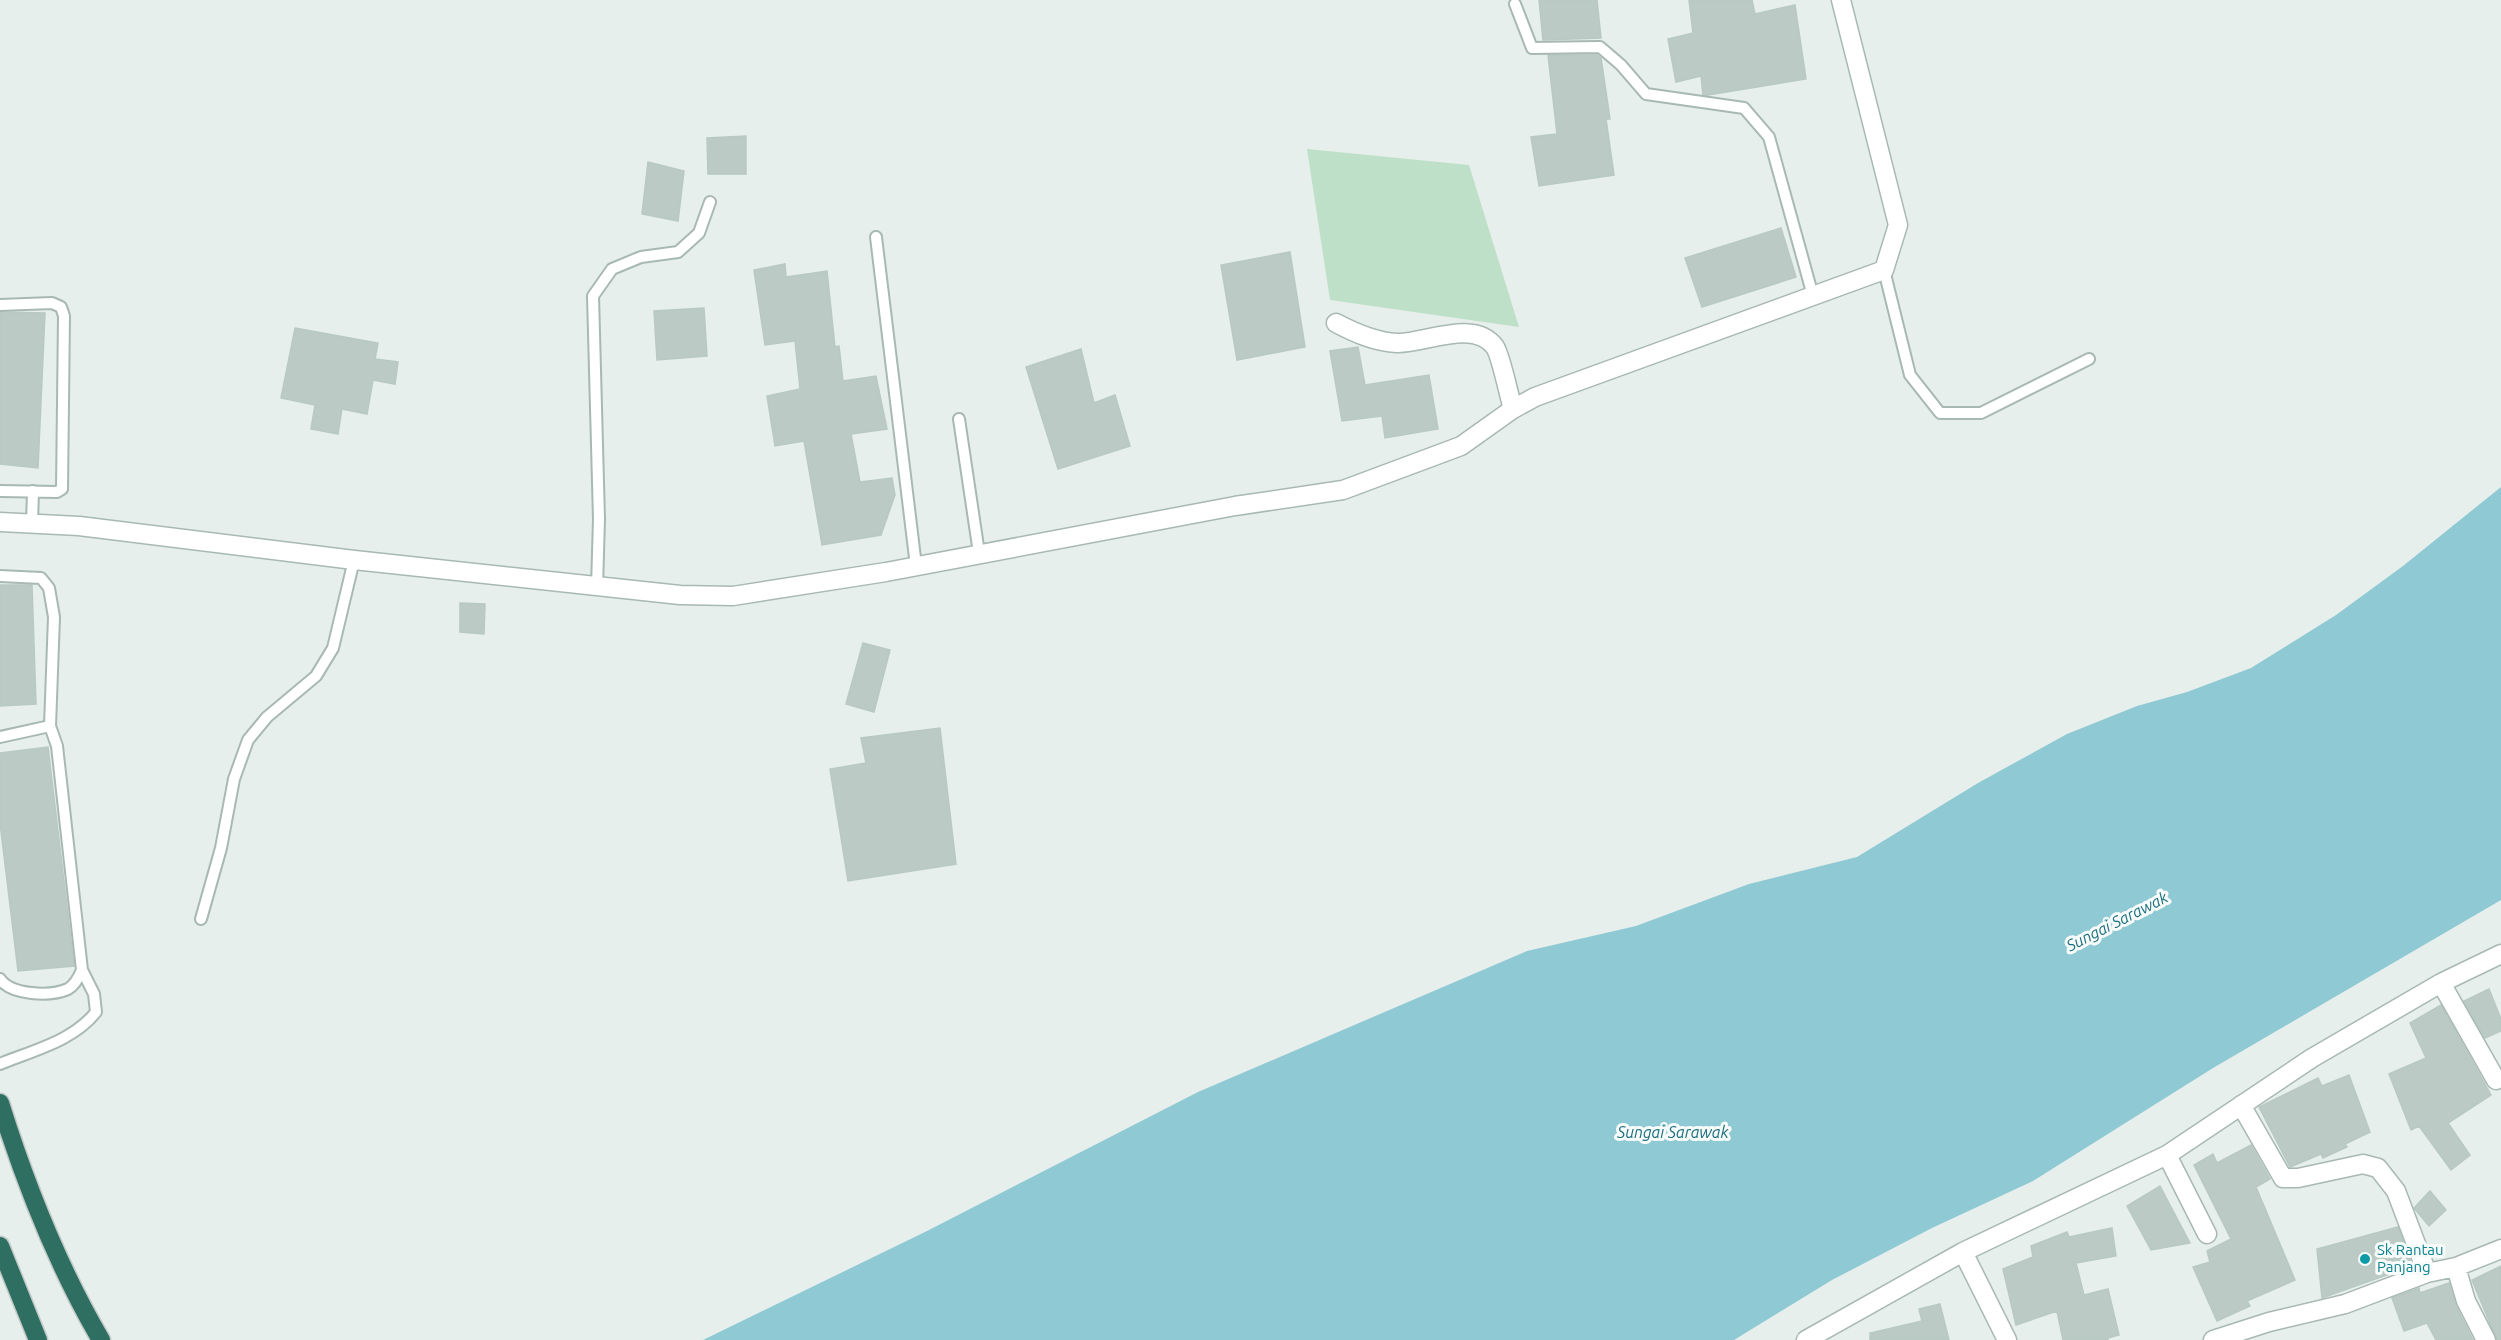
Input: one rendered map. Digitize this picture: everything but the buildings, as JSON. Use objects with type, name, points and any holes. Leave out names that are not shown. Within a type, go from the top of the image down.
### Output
[{"type":"highway","points":[[0,1103],[17,1157],[63,1273],[101,1340]]},
{"type":"highway","points":[[0,1246],[38,1340]]},
{"type":"street","points":[[0,522],[91,527],[354,560],[597,587],[680,595],[733,596],[916,566],[1235,506],[1343,490],[1461,446],[1513,409],[1535,397],[1884,270],[1898,225],[1841,0]]},
{"type":"street","points":[[1336,323],[1356,334],[1398,343],[1458,333],[1482,336],[1495,347],[1513,409]]},
{"type":"street","points":[[1806,1340],[1963,1252],[2167,1155],[2312,1058],[2441,983],[2501,954]]},
{"type":"street","points":[[2441,983],[2496,1080]]},
{"type":"street","points":[[2241,1105],[2283,1178],[2310,1176],[2364,1164],[2378,1168],[2396,1191],[2427,1273]]},
{"type":"street","points":[[2167,1155],[2207,1234]]},
{"type":"street","points":[[2213,1340],[2269,1322],[2345,1304],[2427,1273],[2456,1267],[2501,1249]]},
{"type":"street","points":[[1963,1252],[2007,1340]]},
{"type":"street","points":[[2456,1267],[2466,1301],[2486,1340]]},
{"type":"lane","points":[[1515,4],[1532,48],[1600,47],[1621,65],[1646,94],[1744,108],[1769,137],[1813,296]]},
{"type":"lane","points":[[597,587],[598,519],[593,296],[612,269],[641,257],[678,252],[699,233],[710,202]]},
{"type":"lane","points":[[876,237],[916,566]]},
{"type":"lane","points":[[1884,270],[1910,375],[1940,413],[1981,413],[2089,359]]},
{"type":"lane","points":[[0,305],[52,303],[61,307],[64,316],[62,489],[57,492],[0,491]]},
{"type":"lane","points":[[959,419],[979,553]]},
{"type":"lane","points":[[32,523],[33,491]]},
{"type":"lane","points":[[201,919],[221,848],[234,779],[248,740],[267,717],[316,676],[333,648],[354,560]]},
{"type":"lane","points":[[0,576],[41,578],[49,588],[54,617],[50,726],[57,746],[82,970],[94,994],[96,1011],[84,1027],[66,1037],[0,1064]]},
{"type":"lane","points":[[0,736],[50,726]]},
{"type":"lane","points":[[0,978],[5,986],[15,990],[46,993],[68,989],[78,980],[82,970]]},
{"type":"green space","points":[[1307,149],[1469,165],[1519,327],[1330,300]]},
{"type":"water","name":"Sungai Sarawak","points":[[2501,487],[2501,900],[2213,1068],[2033,1181],[1932,1228],[1832,1280],[1734,1340],[703,1340],[927,1231],[1198,1092],[1527,951],[1636,926],[1749,884],[1857,857],[1978,783],[2067,734],[2137,706],[2187,692],[2251,668],[2336,615],[2403,566]]},
{"type":"place","name":"Sk Rantau Panjang","points":[[2365,1259]]}]
